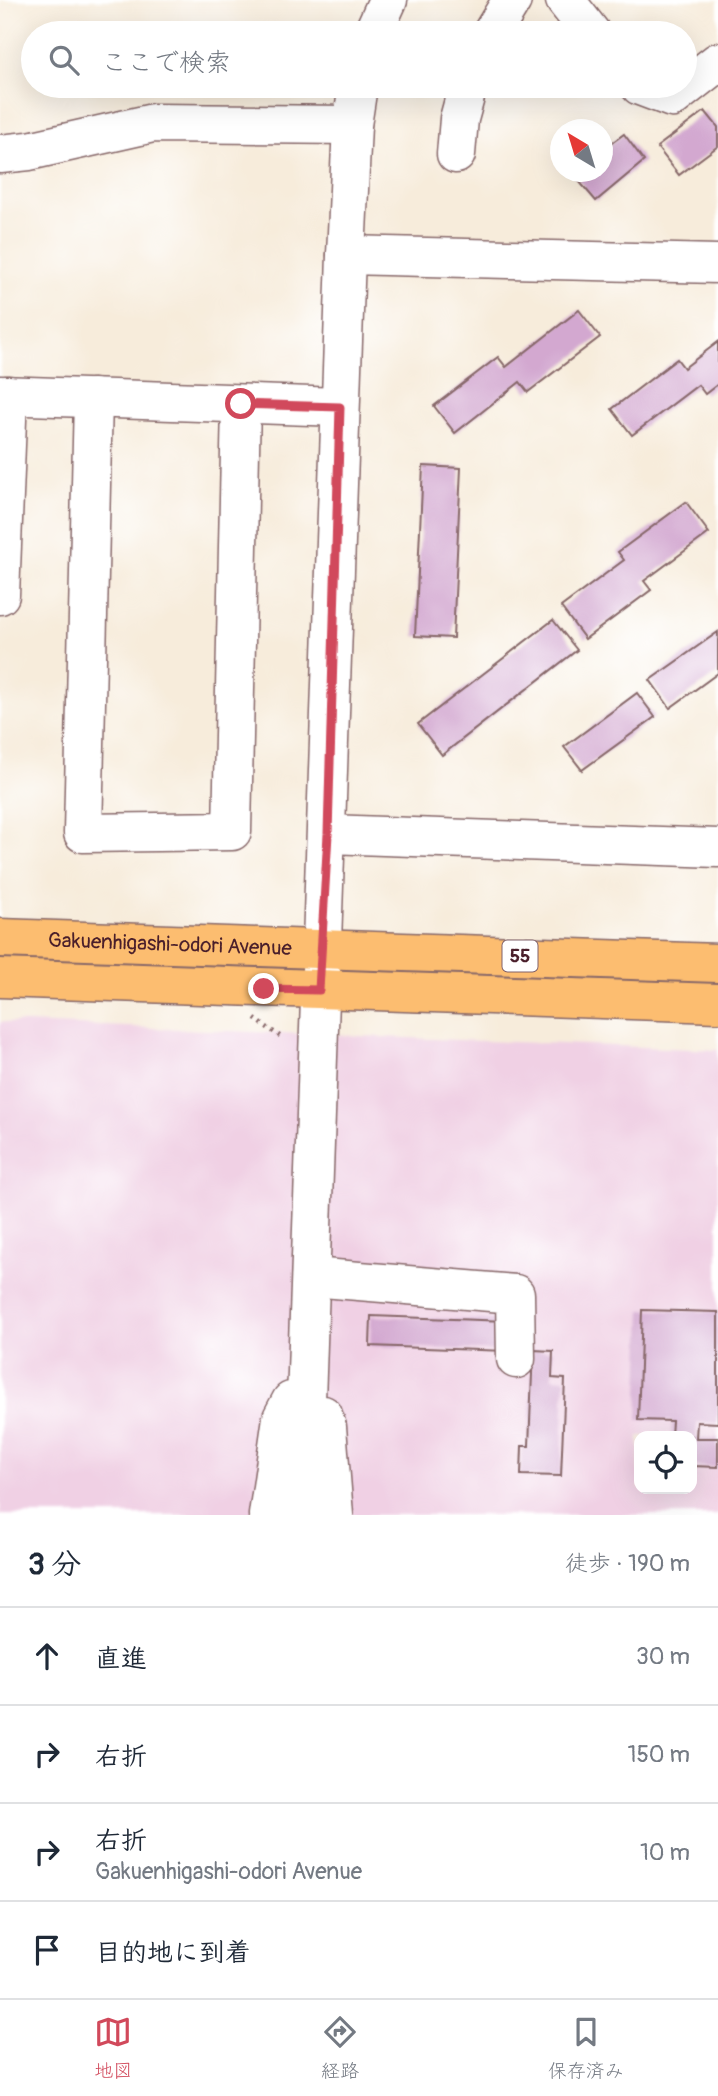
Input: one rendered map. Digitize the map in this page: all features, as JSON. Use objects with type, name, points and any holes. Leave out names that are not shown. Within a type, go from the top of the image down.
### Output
[{"type":"main road","name":"Gakuenhigashi-odori Avenue","points":[[0,938],[718,963]]},
{"type":"main road","name":"Gakuenhigashi-odori Avenue","points":[[0,978],[718,1003]]},
{"type":"street","points":[[378,21],[388,0]]},
{"type":"street","points":[[499,21],[512,0]]},
{"type":"street","points":[[565,0],[582,21]]},
{"type":"street","points":[[697,78],[718,62]]},
{"type":"street","points":[[302,1515],[319,990],[328,834],[340,407],[352,125],[356,98]]},
{"type":"street","points":[[456,154],[458,119],[464,98]]},
{"type":"street","points":[[0,154],[29,151],[153,123],[352,125]]},
{"type":"street","points":[[346,255],[718,264]]},
{"type":"street","points":[[0,595],[4,395],[340,407]]},
{"type":"street","points":[[93,398],[83,833],[232,831],[241,404]]},
{"type":"street","points":[[328,834],[718,848]]},
{"type":"street","points":[[311,1277],[515,1294],[516,1359]]},
{"type":"street","points":[[268,1515],[282,1418],[307,1370]]},
{"type":"street","points":[[307,1370],[327,1427],[334,1515]]},
{"type":"shaded area","points":[[0,1022],[718,1050],[718,1515],[0,1515]]},
{"type":"building","points":[[705,111],[718,127],[718,146],[679,175],[657,147]]},
{"type":"building","points":[[624,134],[644,161],[596,201],[580,182],[613,182],[613,142]]},
{"type":"building","points":[[579,310],[600,337],[528,392],[520,382],[455,433],[434,406],[498,357],[506,367]]},
{"type":"building","points":[[718,342],[718,384],[705,394],[698,385],[632,435],[612,409],[677,359],[684,368]]},
{"type":"building","points":[[423,466],[461,468],[453,638],[415,636]]},
{"type":"building","points":[[686,502],[709,533],[644,581],[651,590],[585,639],[561,607],[624,560],[618,552]]},
{"type":"building","points":[[553,620],[577,650],[442,755],[418,724]]},
{"type":"building","points":[[718,632],[718,673],[670,708],[650,680]]},
{"type":"building","points":[[637,693],[655,717],[582,770],[564,747]]},
{"type":"building","points":[[642,1310],[718,1312],[718,1423],[697,1422],[696,1431],[671,1431],[672,1421],[638,1420]]},
{"type":"building","points":[[371,1316],[507,1321],[506,1351],[370,1346]]},
{"type":"building","points":[[533,1350],[553,1351],[552,1378],[565,1379],[561,1476],[521,1475],[522,1446],[529,1446]]},
{"type":"building","points":[[697,1438],[718,1438],[718,1467],[697,1466]]},
{"type":"route","points":[[241,404],[340,407],[328,834],[319,990],[264,989]]}]
